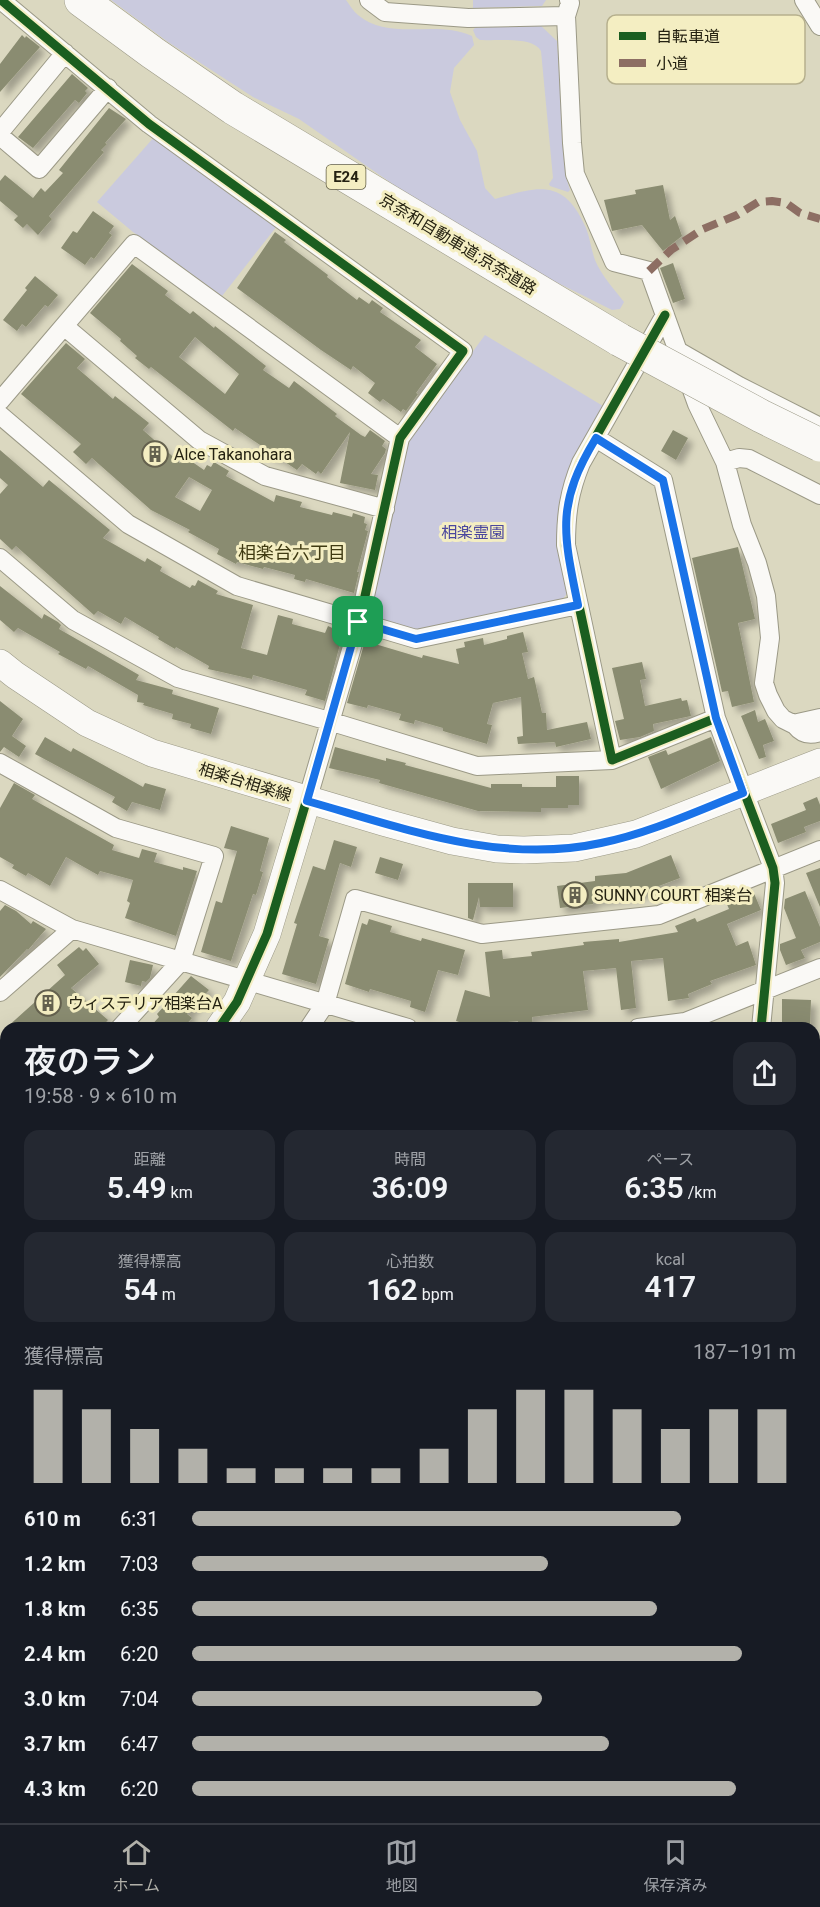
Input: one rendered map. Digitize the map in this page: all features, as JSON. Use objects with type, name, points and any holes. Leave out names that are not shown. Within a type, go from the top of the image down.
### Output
[{"type":"highway","name":"京奈和自動車道;京奈道路","points":[[81,0],[233,108],[620,340],[820,445]]},
{"type":"main road","name":"相楽台相楽線","points":[[0,663],[87,723],[152,753],[307,801],[452,841],[497,849],[542,850],[592,845],[636,834],[820,762]]},
{"type":"main road","points":[[223,1022],[237,1002],[267,934],[307,801]]},
{"type":"street","points":[[1,0],[149,124],[463,351],[400,438],[358,622],[307,801]]},
{"type":"street","points":[[369,0],[385,12],[468,18],[567,8],[572,143],[576,174],[614,261],[649,271],[696,404],[725,462],[742,525],[757,563],[766,596],[770,638],[764,682],[766,689],[776,711],[783,719],[793,724],[800,732],[806,734],[820,732]]},
{"type":"street","points":[[804,0],[820,26]]},
{"type":"street","points":[[0,132],[65,53]]},
{"type":"street","points":[[0,136],[39,169],[108,88]]},
{"type":"street","points":[[0,401],[134,244],[400,438]]},
{"type":"street","points":[[612,760],[566,545],[566,515],[571,486],[580,463],[665,315]]},
{"type":"street","points":[[64,326],[199,440],[265,476],[385,509]]},
{"type":"street","points":[[678,351],[739,386],[820,427]]},
{"type":"street","points":[[0,415],[128,524],[237,586],[416,639],[578,605]]},
{"type":"street","points":[[596,438],[663,480],[716,718],[743,793],[774,868],[775,883],[762,1022]]},
{"type":"street","points":[[725,462],[739,458],[749,459],[819,493]]},
{"type":"street","points":[[0,558],[73,620],[178,678],[477,766],[612,760],[716,718]]},
{"type":"street","points":[[793,724],[820,718]]},
{"type":"street","points":[[0,763],[116,828],[214,856],[181,961],[125,1022]]},
{"type":"street","points":[[313,1022],[325,1004],[355,898],[482,934],[659,915],[820,850]]},
{"type":"street","points":[[0,890],[72,929],[387,1022]]},
{"type":"street","points":[[0,992],[72,929]]},
{"type":"street","points":[[685,1022],[820,968]]},
{"type":"green space","points":[[111,0],[346,0],[358,15],[371,23],[384,27],[444,29],[472,36],[474,45],[454,68],[450,92],[460,120],[477,151],[485,188],[495,199],[537,189],[559,193],[569,201],[586,228],[598,266],[624,302],[620,309],[612,310],[476,242],[299,119],[253,97],[168,42]]},
{"type":"green space","points":[[473,0],[546,0],[542,6],[473,8]]},
{"type":"green space","points":[[539,24],[557,41],[566,177],[570,190],[568,192],[549,184],[553,178],[541,51],[537,46],[523,41],[480,40],[473,30],[478,25]]},
{"type":"green space","points":[[155,136],[277,226],[222,296],[133,232],[97,202]]},
{"type":"green space","name":"相楽霊園","points":[[485,335],[603,406],[569,470],[559,504],[558,541],[568,592],[562,600],[416,632],[374,619],[369,611],[406,442]]},
{"type":"building","points":[[22,35],[40,47],[0,92],[0,64]]},
{"type":"building","points":[[72,74],[88,88],[85,91],[87,93],[79,103],[75,100],[33,148],[18,137]]},
{"type":"building","points":[[109,108],[126,119],[105,143],[107,144],[101,150],[104,152],[49,216],[52,219],[38,235],[27,224],[23,228],[14,220],[18,216],[0,201],[0,181],[5,175],[33,198],[41,188],[45,192],[63,173],[59,170]]},
{"type":"building","points":[[663,185],[670,220],[675,216],[682,236],[663,251],[642,225],[612,231],[604,200],[636,194],[635,190]]},
{"type":"building","points":[[93,211],[114,226],[109,233],[112,235],[94,259],[91,257],[85,265],[61,248],[73,231],[77,233]]},
{"type":"building","points":[[275,232],[286,240],[284,242],[357,300],[359,297],[369,304],[372,300],[383,308],[380,312],[421,340],[415,347],[437,364],[406,411],[403,409],[401,412],[383,399],[380,402],[368,393],[375,383],[353,366],[351,370],[321,350],[237,288]]},
{"type":"building","points":[[673,263],[685,299],[673,303],[660,268]]},
{"type":"building","points":[[132,264],[168,291],[165,295],[190,314],[193,311],[214,328],[215,326],[266,366],[263,370],[289,388],[294,381],[361,435],[365,437],[370,430],[385,441],[382,446],[386,449],[385,453],[371,474],[378,475],[375,490],[340,483],[350,432],[321,474],[318,471],[316,474],[302,464],[297,470],[276,456],[274,458],[261,449],[263,447],[235,428],[233,431],[151,367],[149,369],[135,358],[137,356],[120,341],[121,339],[90,313]],"holes":[[[195,337],[239,374],[225,394],[179,357]]]},
{"type":"building","points":[[35,276],[58,295],[48,307],[45,305],[26,327],[22,324],[17,331],[3,320]]},
{"type":"building","points":[[66,343],[85,359],[77,368],[113,399],[115,396],[149,423],[143,430],[180,463],[185,457],[204,470],[207,465],[211,467],[214,462],[229,471],[226,476],[274,502],[276,495],[302,502],[300,507],[332,515],[333,512],[352,517],[353,513],[365,517],[364,523],[367,524],[365,530],[368,531],[354,593],[306,579],[305,582],[294,579],[295,575],[264,567],[263,569],[237,562],[236,564],[217,554],[219,549],[188,532],[190,530],[151,510],[92,458],[86,464],[73,452],[81,444],[21,394]],"holes":[[[189,477],[212,490],[200,511],[175,497]]]},
{"type":"building","points":[[673,430],[688,438],[676,460],[661,451]]},
{"type":"building","points":[[0,450],[43,487],[49,480],[110,530],[103,538],[145,562],[147,558],[162,567],[160,571],[190,588],[192,585],[195,586],[198,580],[218,591],[216,594],[253,605],[241,648],[267,655],[278,615],[293,619],[292,624],[325,633],[328,626],[343,633],[325,701],[305,695],[307,690],[253,675],[252,679],[208,669],[209,666],[176,647],[175,649],[125,617],[121,624],[98,611],[94,615],[16,546],[12,550],[0,539],[0,494],[8,485],[0,478]]},
{"type":"building","points":[[738,547],[755,619],[738,623],[754,702],[732,707],[728,691],[722,692],[692,558]]},
{"type":"building","points":[[0,586],[42,619],[44,614],[58,622],[61,625],[59,629],[139,675],[136,680],[173,690],[172,694],[219,708],[211,734],[190,728],[191,724],[172,719],[173,714],[137,702],[138,695],[88,666],[86,669],[58,654],[60,652],[18,628],[14,632],[0,620]]},
{"type":"building","points":[[523,632],[528,652],[522,653],[528,679],[534,677],[542,713],[546,713],[547,730],[587,722],[591,739],[556,747],[555,742],[518,744],[517,737],[523,736],[521,697],[493,703],[487,724],[492,725],[487,744],[415,720],[414,724],[399,720],[401,714],[368,705],[367,708],[347,703],[365,641],[422,658],[423,655],[459,664],[456,649],[465,647],[464,642],[483,638],[484,645]]},
{"type":"building","points":[[642,662],[646,679],[640,680],[645,706],[681,698],[682,701],[687,700],[691,716],[653,724],[654,731],[640,737],[620,740],[615,721],[624,719],[612,668]]},
{"type":"building","points":[[0,701],[23,719],[12,736],[26,746],[19,757],[4,747],[0,752]]},
{"type":"building","points":[[755,710],[758,722],[765,719],[774,741],[763,745],[766,757],[759,759],[741,716]]},
{"type":"building","points":[[45,737],[71,752],[73,748],[143,787],[145,783],[166,789],[160,810],[132,802],[127,811],[112,802],[115,797],[35,754]]},
{"type":"building","points":[[711,737],[720,761],[661,789],[648,757],[666,750],[668,755]]},
{"type":"building","points":[[335,747],[386,761],[386,758],[406,763],[405,765],[491,788],[491,784],[556,787],[556,776],[579,776],[579,805],[568,805],[568,808],[541,808],[541,812],[478,811],[379,783],[380,780],[329,768]]},
{"type":"building","points":[[14,783],[35,795],[32,799],[114,845],[112,850],[139,858],[142,849],[157,853],[154,862],[183,870],[183,867],[197,871],[176,936],[125,918],[130,903],[127,901],[133,880],[100,871],[98,875],[66,857],[50,886],[28,873],[26,876],[12,868],[14,865],[0,857],[0,808]]},
{"type":"building","points":[[817,797],[820,805],[820,821],[804,827],[806,832],[778,843],[771,824],[806,810],[803,803]]},
{"type":"building","points":[[231,826],[269,838],[256,895],[253,894],[231,961],[201,952],[216,901],[222,903],[237,851],[224,848]]},
{"type":"building","points":[[334,840],[357,847],[351,867],[340,863],[319,936],[329,939],[316,984],[282,974],[297,924],[294,923],[313,866],[325,870]]},
{"type":"building","points":[[671,855],[680,878],[635,895],[593,900],[593,904],[560,908],[557,886],[595,881],[595,876],[626,873]]},
{"type":"building","points":[[380,857],[403,864],[398,880],[375,873]]},
{"type":"building","points":[[820,868],[820,907],[806,873]]},
{"type":"building","points":[[468,883],[513,883],[513,907],[480,907],[479,897],[473,920],[468,918]]},
{"type":"building","points":[[753,891],[761,910],[727,924],[736,946],[748,941],[756,965],[710,981],[712,984],[688,994],[689,998],[668,1001],[663,958],[631,961],[636,1008],[621,1010],[616,968],[583,971],[588,1010],[532,1017],[532,1022],[456,1021],[465,990],[490,997],[485,952],[502,950],[503,959],[532,956],[531,952],[584,945],[583,942],[619,939],[619,942],[678,932],[675,926],[695,918],[697,922],[729,909],[726,902]]},
{"type":"building","points":[[805,891],[820,927],[820,942],[801,950],[805,958],[786,965],[780,944],[796,938],[784,908],[785,899]]},
{"type":"building","points":[[5,905],[31,924],[33,921],[46,929],[0,977],[0,911]]},
{"type":"building","points":[[369,919],[392,926],[390,932],[465,950],[458,975],[438,970],[425,1012],[410,1007],[411,1001],[345,984],[362,923],[367,925]]},
{"type":"building","points":[[79,947],[83,951],[86,948],[99,964],[71,988],[108,1020],[106,1022],[13,1022],[65,975],[57,965]]},
{"type":"building","points":[[130,960],[153,965],[150,978],[146,982],[142,981],[141,986],[125,982]]},
{"type":"building","points":[[191,976],[209,990],[187,1014],[192,1018],[188,1022],[154,1022],[159,1017],[157,1014]]},
{"type":"building","points":[[782,999],[811,1000],[810,1022],[782,1022]]},
{"type":"marked path","points":[[649,271],[671,250],[703,229],[737,215],[758,202],[786,203],[800,213],[820,219]]},
{"type":"cycle path","points":[[1,0],[149,124],[463,351],[400,438],[359,623],[267,934],[237,1002],[223,1022]]},
{"type":"cycle path","points":[[665,315],[581,463],[569,503],[566,545],[612,760],[716,718],[773,868],[775,883],[762,1022]]},
{"type":"place","name":"Alce Takanohara","points":[[155,454]]},
{"type":"place","name":"SUNNY COURT 相楽台","points":[[575,895]]},
{"type":"place","name":"ウィステリア相楽台A","points":[[48,1003]]},
{"type":"district","name":"相楽台六丁目","points":[[292,552]]},
{"type":"route","points":[[596,438],[663,480],[716,718],[743,793],[636,834],[601,843],[551,850],[497,849],[475,846],[307,801],[358,622],[416,639],[578,605],[566,545],[566,515],[571,486],[580,463],[596,438]]}]
